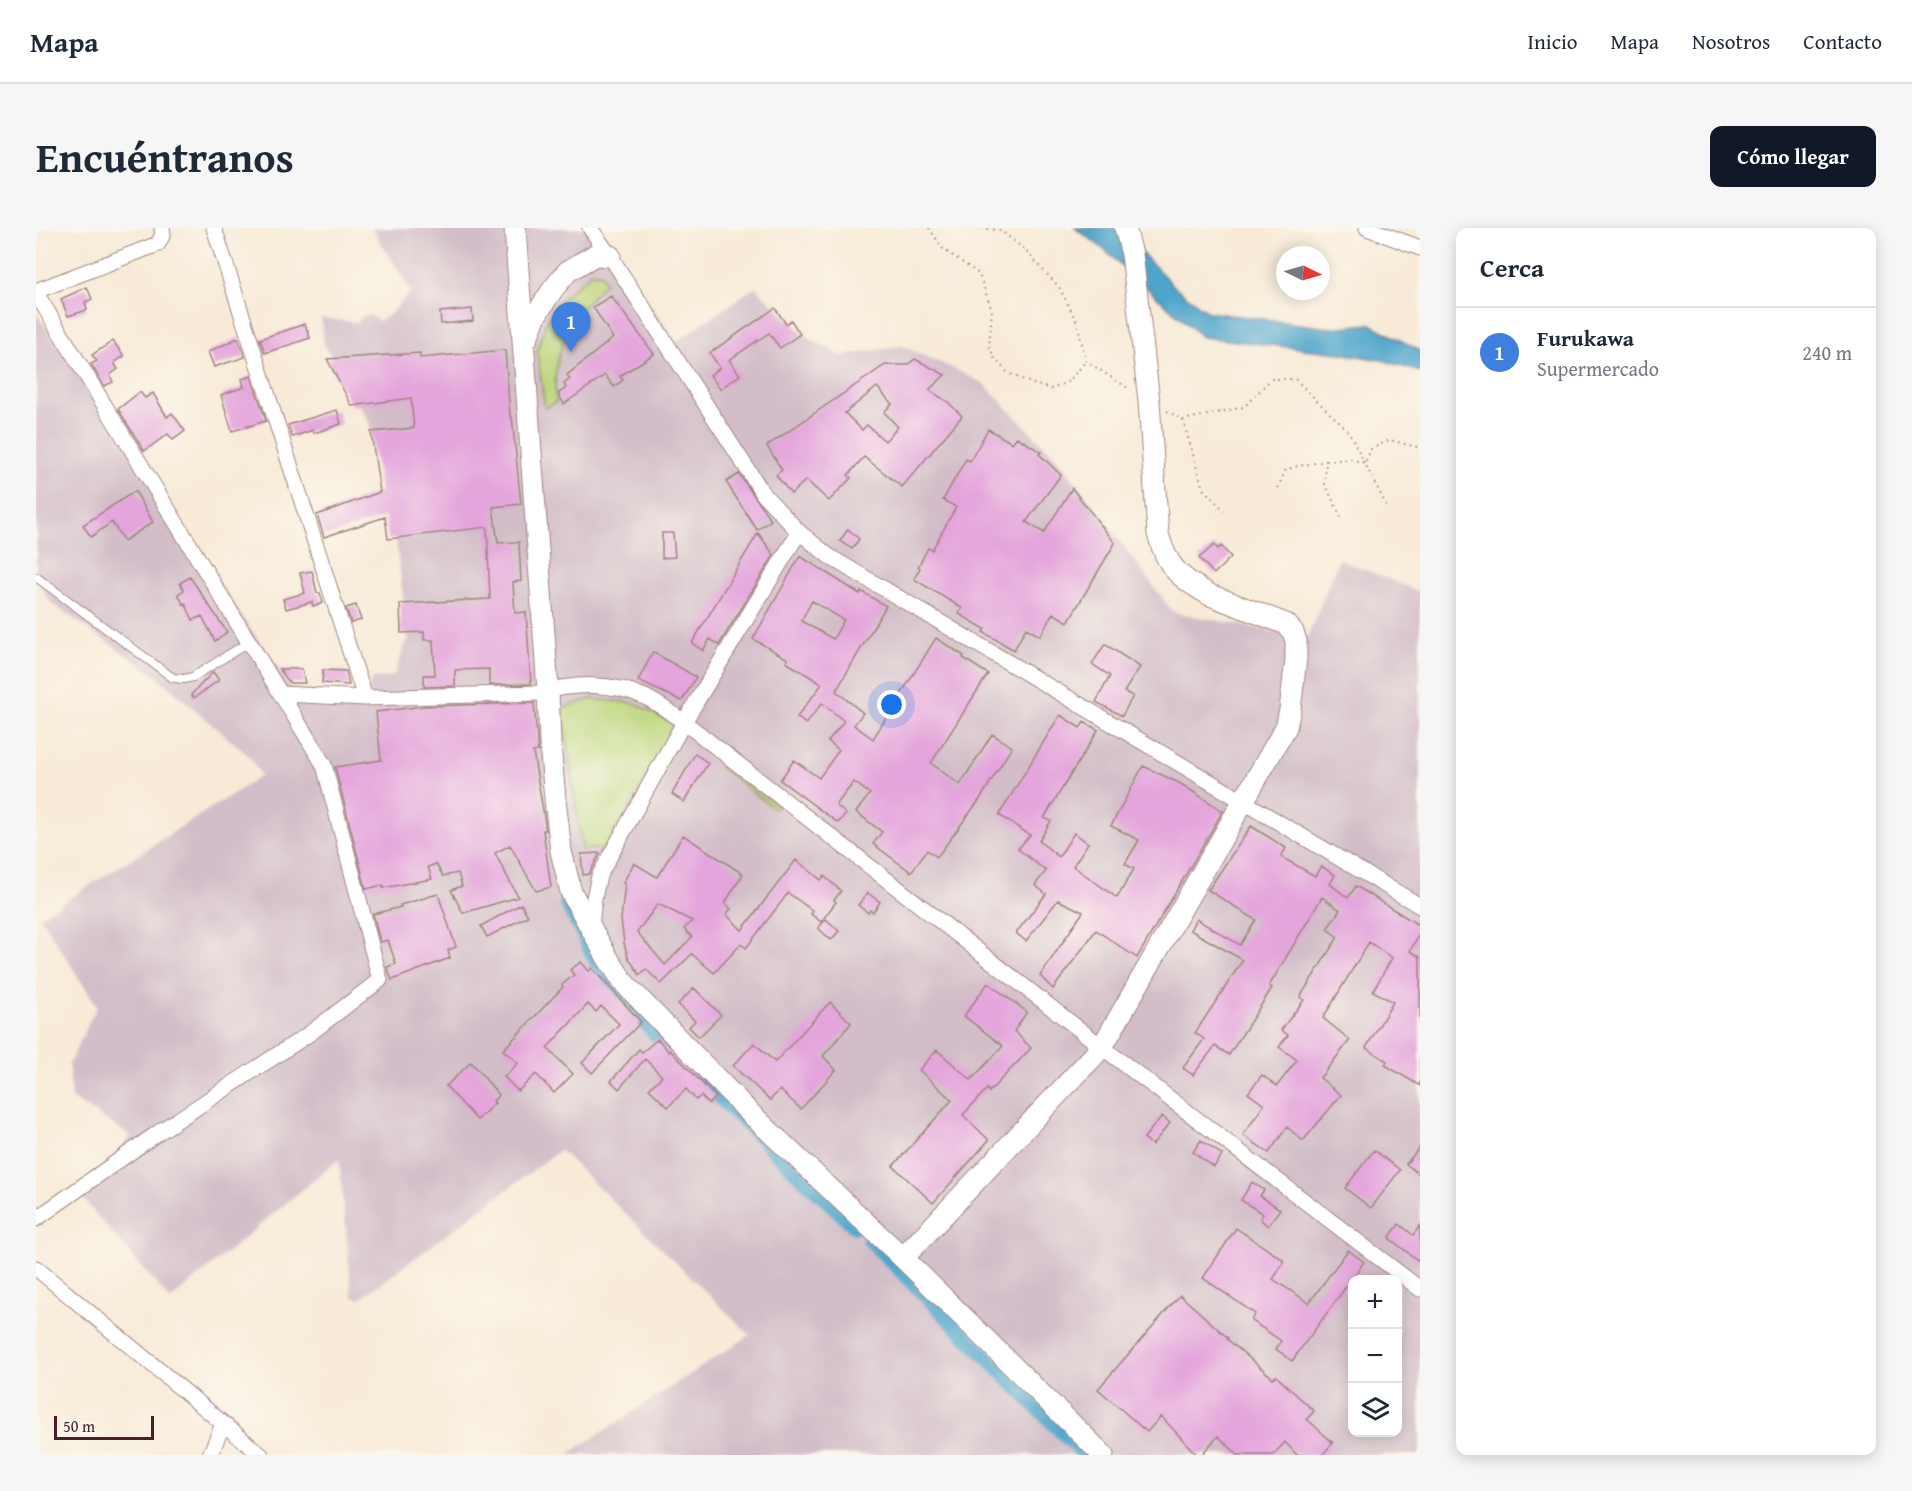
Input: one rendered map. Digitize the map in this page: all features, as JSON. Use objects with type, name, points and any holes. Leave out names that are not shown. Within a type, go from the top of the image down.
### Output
[{"type":"street","points":[[36,1219],[159,1132],[309,1034],[380,980],[324,765],[36,292],[158,244],[162,228]]},
{"type":"street","points":[[214,228],[365,698]]},
{"type":"street","points":[[515,228],[550,743],[561,851],[571,891],[624,983],[749,1112],[903,1258],[1103,1455]]},
{"type":"street","points":[[590,228],[764,495],[799,532],[830,557],[1420,906]]},
{"type":"street","points":[[903,1258],[1102,1047],[1245,801],[1286,727],[1290,710],[1296,659],[1296,641],[1293,632],[1286,624],[1210,596],[1198,589],[1172,568],[1164,555],[1158,534],[1149,401],[1132,254],[1125,228]]},
{"type":"street","points":[[1367,228],[1420,248]]},
{"type":"street","points":[[523,350],[536,315],[568,271],[595,255],[610,256]]},
{"type":"street","points":[[591,927],[599,876],[684,722],[799,532]]},
{"type":"street","points":[[280,694],[365,698],[540,693],[565,687],[616,687],[647,698],[684,722],[1102,1047],[1420,1288]]},
{"type":"street","points":[[36,1268],[261,1455]]},
{"type":"street","points":[[210,1455],[223,1424]]},
{"type":"lane","points":[[36,577],[173,678],[193,677],[249,642]]},
{"type":"path","points":[[929,228],[943,249],[979,274],[992,310],[989,346],[995,359],[1008,373],[1052,389],[1069,381],[1086,361]]},
{"type":"path","points":[[981,228],[1000,230],[1023,248],[1059,287],[1077,322],[1086,361],[1183,420],[1244,407],[1271,379],[1295,379],[1349,432],[1387,507]]},
{"type":"path","points":[[1183,420],[1203,489],[1225,511]]},
{"type":"path","points":[[1365,463],[1371,449],[1390,440],[1420,448]]},
{"type":"path","points":[[1278,488],[1285,471],[1293,467],[1350,459],[1365,463]]},
{"type":"path","points":[[1326,461],[1325,484],[1341,517]]},
{"type":"shaded area","points":[[372,228],[598,228],[676,342],[755,287],[807,337],[842,356],[902,346],[984,384],[1062,464],[1173,612],[1307,638],[1339,559],[1420,592],[1420,1455],[567,1455],[750,1335],[560,1150],[360,1299],[352,1296],[339,1159],[170,1300],[81,1197],[131,1136],[71,1098],[69,1064],[97,1006],[40,917],[261,776],[250,757],[155,675],[51,603],[36,578],[36,313],[291,688],[365,698],[372,679],[394,676],[408,637],[396,541],[369,422],[324,344],[321,318],[357,322],[363,316],[370,315],[379,321],[392,313],[411,291]]},
{"type":"green space","points":[[591,273],[601,273],[605,283],[582,309],[565,337],[556,368],[556,402],[545,408],[537,351],[546,323],[559,301]]},
{"type":"green space","points":[[591,699],[635,703],[675,725],[606,849],[582,849],[562,708]]},
{"type":"green space","points":[[722,764],[778,806],[775,809],[720,767]]},
{"type":"water","points":[[1075,228],[1117,228],[1175,287],[1208,312],[1330,328],[1371,324],[1420,351],[1420,372],[1382,360],[1339,353],[1202,337],[1101,247]]},
{"type":"building","points":[[87,287],[92,299],[85,302],[87,310],[68,316],[61,299]]},
{"type":"building","points":[[611,296],[654,354],[620,376],[623,380],[614,387],[605,375],[564,404],[558,394],[566,388],[564,384],[570,379],[567,375],[613,338],[593,307]]},
{"type":"building","points":[[775,308],[786,324],[791,320],[800,334],[780,348],[769,333],[729,360],[740,375],[720,389],[710,375],[720,368],[710,353]]},
{"type":"building","points":[[472,309],[473,321],[441,324],[440,312]]},
{"type":"building","points":[[305,324],[310,338],[265,353],[260,339]]},
{"type":"building","points":[[238,338],[245,357],[214,367],[208,352]]},
{"type":"building","points":[[113,341],[124,356],[114,363],[118,369],[110,375],[113,382],[104,386],[91,364],[97,361],[92,355]]},
{"type":"building","points":[[505,350],[510,417],[512,417],[521,504],[493,507],[498,543],[519,542],[521,581],[513,582],[515,613],[526,612],[531,684],[489,685],[489,669],[455,670],[455,686],[424,687],[424,675],[435,675],[433,640],[424,640],[424,632],[401,633],[400,604],[490,599],[487,527],[388,539],[385,517],[324,537],[317,515],[380,492],[371,432],[414,428],[411,398],[352,406],[327,359],[420,353],[420,358]]},
{"type":"building","points":[[915,359],[945,375],[929,390],[948,402],[962,416],[902,487],[864,457],[848,475],[851,478],[829,501],[806,480],[791,494],[776,475],[782,470],[767,446],[885,365],[907,365]],"holes":[[[877,387],[892,404],[884,412],[898,427],[885,441],[867,425],[862,430],[845,413]]]},
{"type":"building","points":[[251,376],[266,421],[232,431],[221,395],[244,387],[242,379]]},
{"type":"building","points":[[140,392],[145,398],[153,393],[167,417],[172,413],[185,431],[173,440],[168,434],[144,451],[118,409]]},
{"type":"building","points":[[337,410],[341,424],[292,437],[288,425]]},
{"type":"building","points":[[988,429],[1012,443],[1017,437],[1041,452],[1039,454],[1061,475],[1026,522],[1044,533],[1072,488],[1115,543],[1068,622],[1053,613],[1040,636],[1026,628],[1014,650],[983,632],[985,629],[959,614],[962,608],[914,579],[928,548],[932,550],[956,507],[943,500],[966,459],[970,461]]},
{"type":"building","points":[[739,474],[771,520],[757,530],[726,482]]},
{"type":"building","points":[[135,491],[153,522],[124,541],[112,522],[91,537],[83,525]]},
{"type":"building","points":[[848,529],[859,539],[852,549],[840,541]]},
{"type":"building","points":[[662,533],[673,533],[675,557],[662,558]]},
{"type":"building","points":[[758,533],[774,555],[719,645],[710,639],[703,651],[692,643]]},
{"type":"building","points":[[1214,545],[1218,549],[1221,546],[1231,557],[1214,574],[1199,558]]},
{"type":"building","points":[[800,556],[860,594],[861,591],[886,606],[836,691],[863,713],[854,725],[873,739],[936,638],[988,674],[931,763],[960,785],[992,734],[1012,747],[980,799],[937,857],[927,850],[911,872],[873,844],[882,832],[856,812],[870,794],[854,782],[836,805],[846,814],[838,823],[780,780],[794,760],[819,778],[839,750],[828,741],[844,721],[822,703],[806,724],[797,717],[822,684],[786,662],[788,659],[753,639]],"holes":[[[812,601],[844,620],[833,639],[801,621]]]},
{"type":"building","points":[[312,571],[317,593],[320,593],[323,603],[313,606],[312,602],[286,609],[283,599],[305,593],[300,573]]},
{"type":"building","points":[[190,577],[227,632],[215,641],[202,616],[193,620],[178,594],[184,590],[180,583]]},
{"type":"building","points":[[356,605],[361,620],[351,623],[346,608]]},
{"type":"building","points":[[1105,644],[1140,667],[1124,692],[1133,696],[1122,716],[1096,702],[1110,676],[1092,664]]},
{"type":"building","points":[[653,652],[696,677],[682,701],[638,681]]},
{"type":"building","points":[[279,669],[302,669],[305,683],[290,683]]},
{"type":"building","points":[[323,670],[346,671],[349,685],[322,683]]},
{"type":"building","points":[[213,672],[219,680],[194,698],[191,695]]},
{"type":"building","points":[[534,703],[538,751],[533,752],[546,830],[543,830],[551,887],[536,891],[510,845],[495,853],[518,897],[463,913],[451,890],[462,886],[458,873],[443,876],[436,864],[428,867],[432,879],[366,889],[335,767],[381,760],[376,712],[424,706]]},
{"type":"building","points":[[1060,715],[1080,728],[1084,722],[1098,730],[1044,818],[1051,821],[1039,841],[1059,857],[1074,833],[1088,843],[1073,866],[1117,898],[1134,869],[1125,864],[1139,840],[1111,826],[1143,766],[1181,784],[1223,811],[1137,958],[1096,930],[1053,989],[1040,976],[1083,912],[1058,900],[1026,941],[1016,933],[1046,894],[1035,885],[1046,871],[1018,849],[1030,835],[999,815]]},
{"type":"building","points":[[695,754],[708,763],[684,802],[672,794]]},
{"type":"building","points":[[1251,826],[1286,848],[1281,857],[1315,876],[1321,866],[1335,875],[1330,884],[1348,898],[1356,886],[1420,926],[1420,933],[1410,951],[1420,957],[1420,1086],[1385,1065],[1387,1061],[1366,1048],[1393,1002],[1373,991],[1392,958],[1369,942],[1323,1018],[1350,1040],[1320,1078],[1341,1095],[1303,1141],[1287,1127],[1269,1153],[1243,1135],[1264,1105],[1248,1093],[1262,1075],[1277,1086],[1297,1060],[1279,1047],[1288,1035],[1281,1030],[1304,1000],[1300,997],[1338,937],[1327,929],[1340,910],[1322,897],[1269,986],[1272,988],[1229,1055],[1215,1046],[1193,1075],[1183,1068],[1204,1039],[1195,1033],[1243,960],[1190,930],[1196,919],[1240,945],[1256,920],[1208,890]]},
{"type":"building","points":[[683,835],[743,874],[725,903],[731,909],[726,914],[742,930],[796,860],[821,880],[824,876],[841,891],[821,922],[811,914],[813,911],[788,893],[746,948],[741,944],[714,973],[692,954],[661,984],[646,969],[640,975],[628,957],[621,919],[625,884],[623,883],[634,863],[657,877]],"holes":[[[658,904],[692,921],[684,929],[692,937],[665,965],[637,932]]]},
{"type":"building","points":[[600,853],[589,874],[583,875],[581,854]]},
{"type":"building","points":[[868,893],[880,902],[873,912],[870,910],[868,913],[858,905]]},
{"type":"building","points":[[438,894],[456,947],[448,950],[450,958],[392,980],[387,967],[396,964],[388,940],[380,942],[373,914]]},
{"type":"building","points":[[521,904],[528,916],[487,937],[481,926]]},
{"type":"building","points":[[826,919],[839,931],[831,940],[818,928]]},
{"type":"building","points":[[581,962],[589,971],[592,968],[641,1022],[592,1073],[582,1063],[619,1024],[601,1006],[596,1012],[588,1004],[547,1048],[573,1074],[554,1093],[536,1074],[518,1091],[504,1077],[518,1063],[503,1050],[563,987],[562,985],[574,975],[570,970]]},
{"type":"building","points":[[988,983],[1027,1012],[1014,1031],[1031,1048],[989,1092],[987,1089],[963,1115],[989,1140],[933,1203],[893,1166],[952,1100],[919,1070],[937,1050],[971,1080],[1003,1046],[964,1016]]},
{"type":"building","points":[[694,988],[721,1015],[699,1037],[689,1027],[695,1021],[678,1004]]},
{"type":"building","points":[[830,1002],[851,1023],[823,1056],[836,1070],[801,1109],[780,1090],[770,1100],[733,1066],[754,1043],[775,1062]]},
{"type":"building","points":[[658,1039],[716,1097],[709,1104],[701,1096],[696,1100],[686,1089],[668,1107],[649,1089],[662,1076],[645,1059],[619,1089],[611,1081],[639,1049],[642,1052]]},
{"type":"building","points":[[471,1062],[499,1095],[493,1101],[495,1103],[477,1120],[446,1086]]},
{"type":"building","points":[[1162,1116],[1170,1123],[1152,1145],[1144,1138]]},
{"type":"building","points":[[1201,1140],[1222,1155],[1214,1167],[1193,1152]]},
{"type":"building","points":[[1420,1147],[1420,1175],[1406,1164]]},
{"type":"building","points":[[1374,1150],[1400,1170],[1371,1208],[1345,1188]]},
{"type":"building","points":[[1252,1182],[1264,1190],[1260,1196],[1280,1209],[1268,1226],[1260,1219],[1263,1214],[1241,1200]]},
{"type":"building","points":[[1399,1224],[1413,1235],[1420,1226],[1420,1262],[1389,1238]]},
{"type":"building","points":[[1236,1228],[1283,1260],[1283,1264],[1273,1279],[1309,1303],[1348,1250],[1364,1262],[1355,1275],[1348,1275],[1348,1284],[1292,1361],[1276,1349],[1281,1341],[1251,1320],[1255,1314],[1203,1278]]},
{"type":"building","points":[[1180,1295],[1227,1339],[1273,1378],[1276,1376],[1314,1411],[1307,1419],[1333,1443],[1322,1455],[1297,1455],[1285,1442],[1273,1455],[1238,1455],[1218,1436],[1201,1455],[1197,1455],[1161,1416],[1147,1432],[1098,1389]]},
{"type":"waterway","points":[[566,902],[597,964],[654,1034],[855,1227]]},
{"type":"waterway","points":[[869,1240],[1084,1455]]},
{"type":"place","name":"Furukawa","points":[[571,352]]}]
